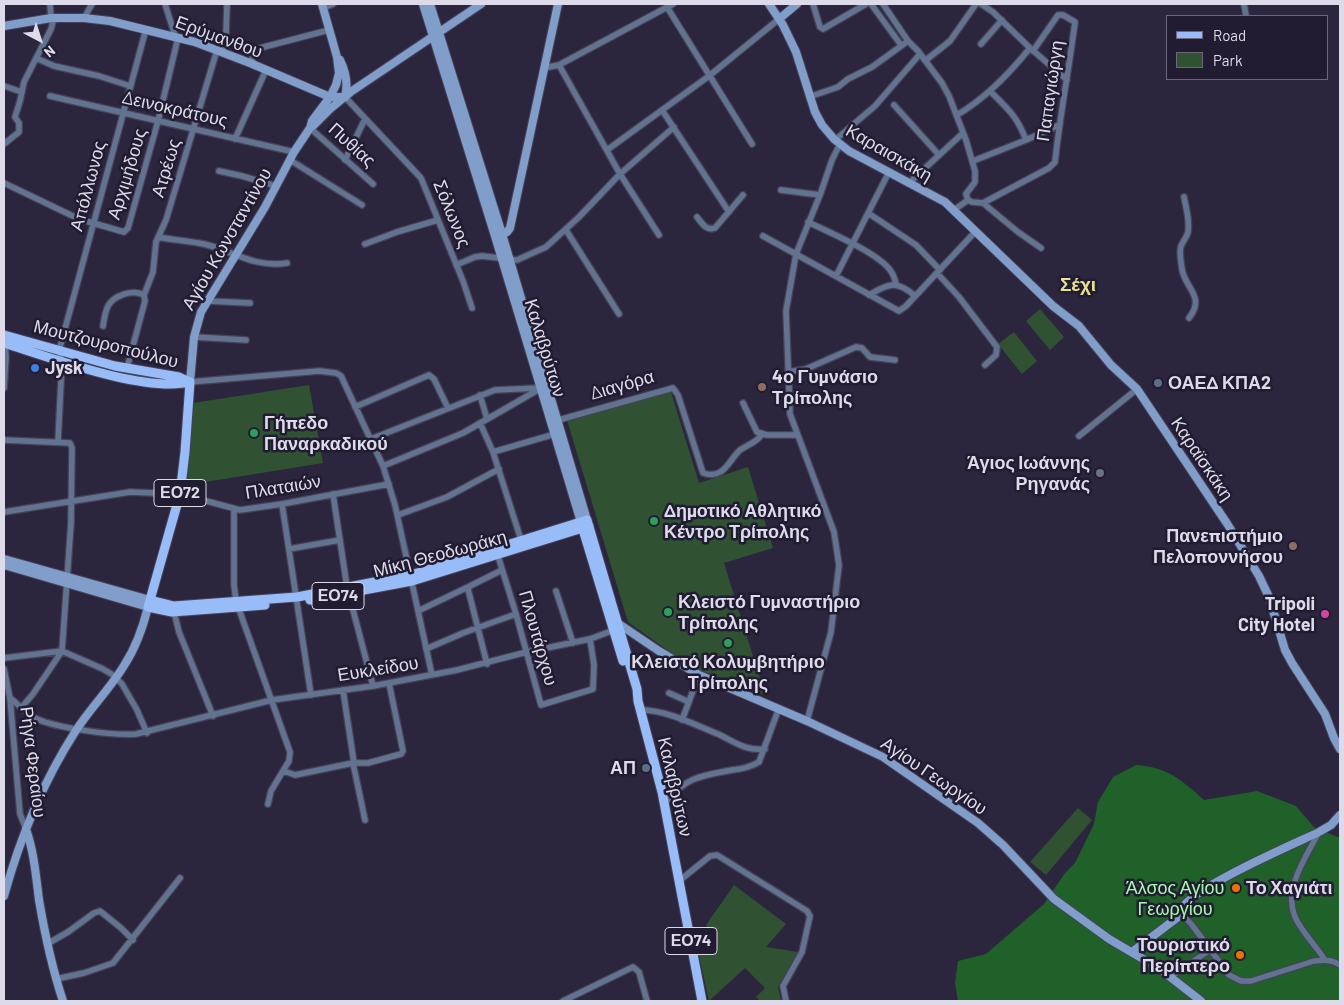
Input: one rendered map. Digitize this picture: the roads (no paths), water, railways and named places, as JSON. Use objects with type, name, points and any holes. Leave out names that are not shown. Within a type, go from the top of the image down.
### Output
[{"type":"main road","name":"Μουτζουροπούλου","points":[[4,339],[127,368],[179,377],[190,382]]},
{"type":"main road","name":"Μουτζουροπούλου","points":[[4,339],[62,361],[121,377],[152,383],[177,385],[190,382]]},
{"type":"main road","name":"Αγίου Κωνσταντίνου","points":[[149,604],[180,494],[190,382]]},
{"type":"main road","name":"Μίκη Θεοδωράκη","points":[[411,578],[585,524]]},
{"type":"main road","name":"Καλαβρύτων","points":[[585,524],[615,626],[637,689],[639,706],[664,804],[679,881]]},
{"type":"main road","name":"Μίκη Θεοδωράκη","points":[[149,604],[170,606],[297,600],[411,578],[498,556],[522,545]]},
{"type":"main road","name":"Μίκη Θεοδωράκη","points":[[149,604],[174,612],[237,604]]},
{"type":"main road","name":"ΕΟ74","points":[[679,881],[702,1001]]},
{"type":"street","points":[[4,144],[19,132],[19,123],[14,117],[24,82],[51,29],[50,4]]},
{"type":"street","points":[[84,18],[92,4]]},
{"type":"street","points":[[165,4],[176,36]]},
{"type":"street","name":"Ατρέως","points":[[127,368],[145,301],[144,296],[152,272],[156,242],[166,220],[194,128],[226,35],[227,4]]},
{"type":"street","points":[[322,6],[333,4]]},
{"type":"street","name":"Καλαβρύτων","points":[[423,4],[436,35],[585,524]]},
{"type":"street","name":"Καλαβρύτων","points":[[430,4],[436,35]]},
{"type":"street","points":[[339,73],[340,91],[345,98],[480,4]]},
{"type":"street","points":[[552,4],[556,14]]},
{"type":"street","points":[[498,235],[510,228],[558,4]]},
{"type":"street","points":[[544,68],[559,65],[673,4]]},
{"type":"street","name":"Καραισκάκη","points":[[769,4],[796,52],[809,97],[819,120],[838,142],[849,151],[939,198],[954,210],[975,232]]},
{"type":"street","points":[[607,150],[709,76],[797,4]]},
{"type":"street","points":[[813,4],[819,24],[823,29],[866,4]]},
{"type":"street","points":[[871,4],[901,45]]},
{"type":"street","points":[[883,4],[908,40],[926,60],[942,83],[957,115],[973,161],[976,180],[966,194],[968,200]]},
{"type":"street","points":[[926,60],[950,41],[981,4],[1002,20],[1032,50],[1067,80]]},
{"type":"street","name":"Αγίου Κωνσταντίνου","points":[[190,382],[194,337],[199,318],[207,301],[310,128],[312,121],[330,97],[336,85],[339,73],[337,57],[322,6]]},
{"type":"street","points":[[667,7],[752,144]]},
{"type":"street","name":"Παπαγιώργη","points":[[983,203],[1054,164],[1075,22],[1063,15],[1058,16],[1032,50]]},
{"type":"street","name":"Ερύμανθου","points":[[4,26],[52,18],[84,18],[110,21],[176,36],[220,51],[330,97],[345,98]]},
{"type":"street","points":[[981,44],[1002,20]]},
{"type":"street","name":"Απόλλωνος","points":[[59,351],[146,29]]},
{"type":"street","points":[[250,63],[256,52],[261,48],[329,30]]},
{"type":"street","name":"Αρχιμήδους","points":[[93,224],[124,232],[130,226],[177,44],[176,36]]},
{"type":"street","points":[[809,97],[838,87],[848,79],[872,67],[908,40]]},
{"type":"street","points":[[957,115],[990,92],[1032,50]]},
{"type":"street","points":[[807,721],[831,632],[839,564],[834,532],[790,414],[786,311],[796,254],[820,195],[838,142],[875,106],[920,54]]},
{"type":"street","name":"Αγίου Κωνσταντίνου","points":[[310,128],[345,98],[347,92],[346,77],[337,57]]},
{"type":"street","points":[[36,58],[49,65],[99,76],[130,86]]},
{"type":"street","points":[[559,65],[620,174],[658,235]]},
{"type":"street","points":[[235,138],[266,70]]},
{"type":"street","points":[[4,86],[22,92]]},
{"type":"street","points":[[990,92],[1015,116],[1026,140]]},
{"type":"street","name":"Δεινοκράτους","points":[[50,96],[235,138],[292,156],[362,205]]},
{"type":"street","points":[[325,114],[330,97]]},
{"type":"street","name":"Σόλωνος","points":[[345,98],[421,178],[472,308]]},
{"type":"street","points":[[894,105],[940,155]]},
{"type":"street","points":[[662,110],[729,212]]},
{"type":"street","points":[[345,160],[364,119]]},
{"type":"street","points":[[973,161],[1059,125]]},
{"type":"street","points":[[456,265],[475,257],[517,260],[541,250],[566,230],[620,174],[674,127]]},
{"type":"street","name":"Πυθίας","points":[[310,128],[373,184]]},
{"type":"street","points":[[908,183],[963,133]]},
{"type":"street","points":[[219,171],[276,186]]},
{"type":"street","points":[[836,276],[889,172]]},
{"type":"street","points":[[4,183],[93,224]]},
{"type":"street","points":[[781,190],[820,195]]},
{"type":"street","points":[[697,217],[705,228],[711,230],[717,226],[743,195]]},
{"type":"street","points":[[1184,197],[1188,217],[1188,230],[1180,248],[1182,269],[1183,276],[1193,291],[1196,302],[1193,313],[1189,318]]},
{"type":"street","points":[[968,200],[983,203],[1041,248]]},
{"type":"street","points":[[954,210],[968,200]]},
{"type":"street","points":[[868,213],[916,245],[959,297],[997,347],[996,355],[985,365]]},
{"type":"street","points":[[365,244],[390,234],[438,220]]},
{"type":"street","points":[[808,222],[852,244],[882,262],[892,272],[896,284]]},
{"type":"street","points":[[566,230],[619,314]]},
{"type":"street","points":[[763,236],[900,311],[975,232]]},
{"type":"street","name":"Καραϊσκάκη","points":[[975,232],[1053,306],[1080,326],[1111,365],[1137,389],[1228,525],[1259,576],[1269,596],[1289,658],[1325,714],[1340,748]]},
{"type":"street","points":[[158,237],[205,244],[235,256],[259,262],[287,263]]},
{"type":"street","points":[[870,295],[888,285],[896,284],[904,287],[915,296]]},
{"type":"street","points":[[103,326],[106,310],[113,301],[131,293],[140,293],[144,296]]},
{"type":"street","points":[[207,301],[250,303]]},
{"type":"street","points":[[194,337],[246,340]]},
{"type":"street","points":[[4,339],[6,357],[4,388]]},
{"type":"street","points":[[788,372],[806,369],[858,347],[862,348],[870,357],[895,360]]},
{"type":"street","points":[[58,442],[62,361],[59,351]]},
{"type":"street","points":[[190,382],[275,374],[330,372],[341,376],[371,439],[389,484],[398,515],[432,675]]},
{"type":"street","points":[[355,407],[424,376],[431,375],[448,408]]},
{"type":"street","points":[[371,439],[480,395],[501,389],[544,387]]},
{"type":"street","points":[[383,466],[463,433],[544,387]]},
{"type":"street","name":"Διαγόρα","points":[[554,421],[673,388],[678,395],[702,473],[711,474],[724,470],[740,450],[758,439],[762,434]]},
{"type":"street","points":[[1079,436],[1137,389]]},
{"type":"street","points":[[480,395],[487,419]]},
{"type":"street","points":[[743,403],[754,429],[762,434],[797,435]]},
{"type":"street","name":"Καλαβρύτων","points":[[554,421],[555,434],[585,524]]},
{"type":"street","points":[[480,423],[499,469],[522,545]]},
{"type":"street","points":[[493,452],[555,434]]},
{"type":"street","points":[[4,440],[58,442],[70,443],[71,445],[71,503],[62,651],[33,694],[21,708]]},
{"type":"street","points":[[398,515],[447,497],[499,469]]},
{"type":"street","name":"Πλαταιών","points":[[4,512],[71,503],[130,492],[180,494],[234,510],[282,504],[389,484]]},
{"type":"street","points":[[333,494],[348,591],[373,686]]},
{"type":"street","points":[[282,504],[311,695]]},
{"type":"street","points":[[234,510],[234,585],[237,604],[290,752],[289,761],[271,791],[268,804]]},
{"type":"street","points":[[289,549],[340,540]]},
{"type":"street","name":"Πλουτάρχου","points":[[498,556],[541,705],[593,689],[594,665],[590,639]]},
{"type":"street","name":"Μίκη Θεοδωράκη","points":[[4,558],[149,604]]},
{"type":"street","name":"Μίκη Θεοδωράκη","points":[[4,565],[67,579]]},
{"type":"street","points":[[418,611],[502,570]]},
{"type":"street","points":[[468,587],[486,664]]},
{"type":"street","points":[[556,590],[573,643]]},
{"type":"street","name":"ΕΟ72","points":[[4,896],[16,854],[54,768],[77,729],[125,665],[134,647],[149,604]]},
{"type":"street","points":[[174,612],[179,632],[213,716]]},
{"type":"street","points":[[426,649],[516,614]]},
{"type":"street","name":"Αγίου Γεωργίου","points":[[615,626],[699,675],[778,708],[877,754],[964,812],[999,841],[1054,899],[1109,939],[1149,962],[1201,1001]]},
{"type":"street","name":"Ευκλείδου","points":[[10,698],[30,715],[43,721],[77,729],[124,735],[147,733],[272,700],[373,686],[486,664],[527,652],[590,639],[615,626]]},
{"type":"street","points":[[4,658],[62,651],[97,666],[116,677],[137,710],[147,733]]},
{"type":"street","name":"Ρήγα Φεραίου","points":[[4,669],[10,698],[20,814],[26,829]]},
{"type":"street","points":[[682,720],[699,675]]},
{"type":"street","points":[[284,771],[295,774],[354,763],[368,763],[402,753],[389,683]]},
{"type":"street","points":[[343,690],[364,820]]},
{"type":"street","points":[[669,693],[689,702]]},
{"type":"street","points":[[639,706],[682,720],[748,749],[765,749]]},
{"type":"street","points":[[664,804],[678,789],[692,779],[755,765],[760,760],[765,749],[778,708]]},
{"type":"street","points":[[1340,815],[1319,832],[1240,870],[1202,891],[1184,904],[1181,909],[1182,914],[1192,924],[1229,975],[1241,981],[1251,981],[1314,961],[1334,961],[1340,965]]},
{"type":"street","points":[[26,829],[34,856],[47,944],[63,1001]]},
{"type":"street","points":[[1319,832],[1298,872],[1292,892],[1292,907],[1296,919],[1325,960]]},
{"type":"street","points":[[679,881],[710,856],[717,855],[807,911],[810,916],[802,952],[783,986],[786,1001]]},
{"type":"street","points":[[56,979],[84,973],[110,965],[118,960],[180,878]]},
{"type":"street","points":[[47,944],[100,911],[133,940]]},
{"type":"street","points":[[1132,952],[1182,914]]},
{"type":"street","points":[[1170,977],[1210,950]]},
{"type":"street","points":[[564,1001],[633,967],[639,972],[647,1001]]},
{"type":"place","name":"Jysk","points":[[35,368]]},
{"type":"place","name":"ΟΑΕΔ ΚΠΑ2","points":[[1158,383]]},
{"type":"place","name":"4ο Γυμνάσιο Τρίπολης","points":[[762,387]]},
{"type":"place","name":"Γήπεδο Παναρκαδικού","points":[[254,433]]},
{"type":"place","name":"Άγιος Ιωάννης Ρηγανάς","points":[[1100,473]]},
{"type":"place","name":"Δημοτικό Αθλητικό Κέντρο Τρίπολης","points":[[654,521]]},
{"type":"place","name":"Πανεπιστήμιο Πελοποννήσου","points":[[1293,546]]},
{"type":"place","name":"Κλειστό Γυμναστήριο Τρίπολης","points":[[668,612]]},
{"type":"place","name":"Tripoli City Hotel","points":[[1325,614]]},
{"type":"place","name":"Κλειστό Κολυμβητήριο Τρίπολης","points":[[728,643]]},
{"type":"place","name":"ΑΠ","points":[[646,768]]},
{"type":"place","name":"Το Χαγιάτι","points":[[1236,888]]},
{"type":"place","name":"Τουριστικό Περίπτερο","points":[[1240,955]]},
{"type":"district","name":"Σέχι","points":[[1078,285]]},
{"type":"park label","name":"Άλσος Αγίου Γεωργίου","points":[[1175,898]]}]
